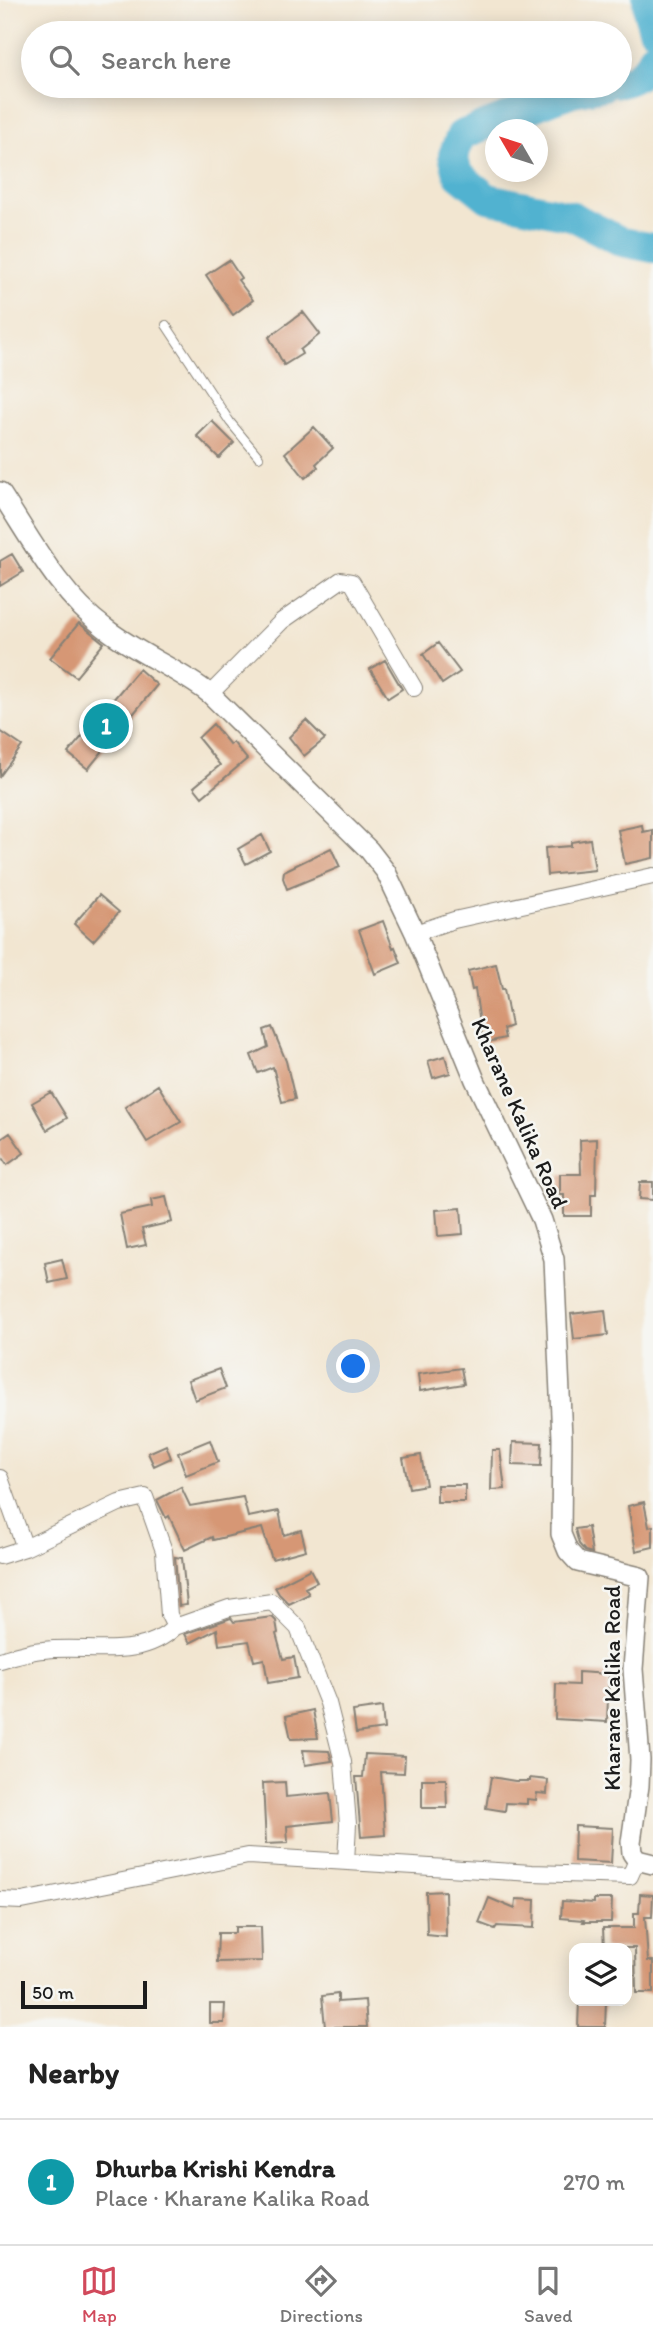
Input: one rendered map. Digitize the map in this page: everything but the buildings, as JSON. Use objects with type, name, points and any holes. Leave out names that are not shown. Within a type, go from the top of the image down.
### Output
[{"type":"street","name":"Kharane Kalika Road","points":[[0,492],[52,571],[83,610],[124,642],[188,677],[210,694],[369,850],[386,872],[415,933],[475,1080],[542,1220],[552,1249],[556,1279],[562,1438],[561,1534],[568,1551],[578,1562],[647,1575],[633,1669],[640,1760],[631,1842],[632,1853],[645,1862]]},
{"type":"street","points":[[210,694],[282,621],[341,580],[352,582],[414,688]]},
{"type":"street","points":[[415,933],[454,920],[653,876]]},
{"type":"street","points":[[0,1478],[24,1548]]},
{"type":"street","points":[[0,1556],[24,1548],[119,1503],[145,1497],[164,1551],[169,1615],[175,1627]]},
{"type":"street","points":[[0,1660],[42,1650],[137,1648],[163,1638],[175,1627],[229,1608],[272,1602],[298,1628],[328,1703],[342,1762],[348,1824],[346,1862]]},
{"type":"street","points":[[0,1900],[22,1901],[248,1856],[532,1873],[630,1876],[645,1862]]},
{"type":"lane","points":[[166,325],[230,422],[259,457]]},
{"type":"waterway","points":[[647,0],[653,29]]},
{"type":"waterway","points":[[632,79],[640,74],[653,56]]},
{"type":"waterway","points":[[557,98],[461,135],[453,155],[458,174],[488,198],[572,216],[622,242],[653,248]]},
{"type":"place","name":"Dhurba Krishi Kendra","points":[[106,726]]}]
